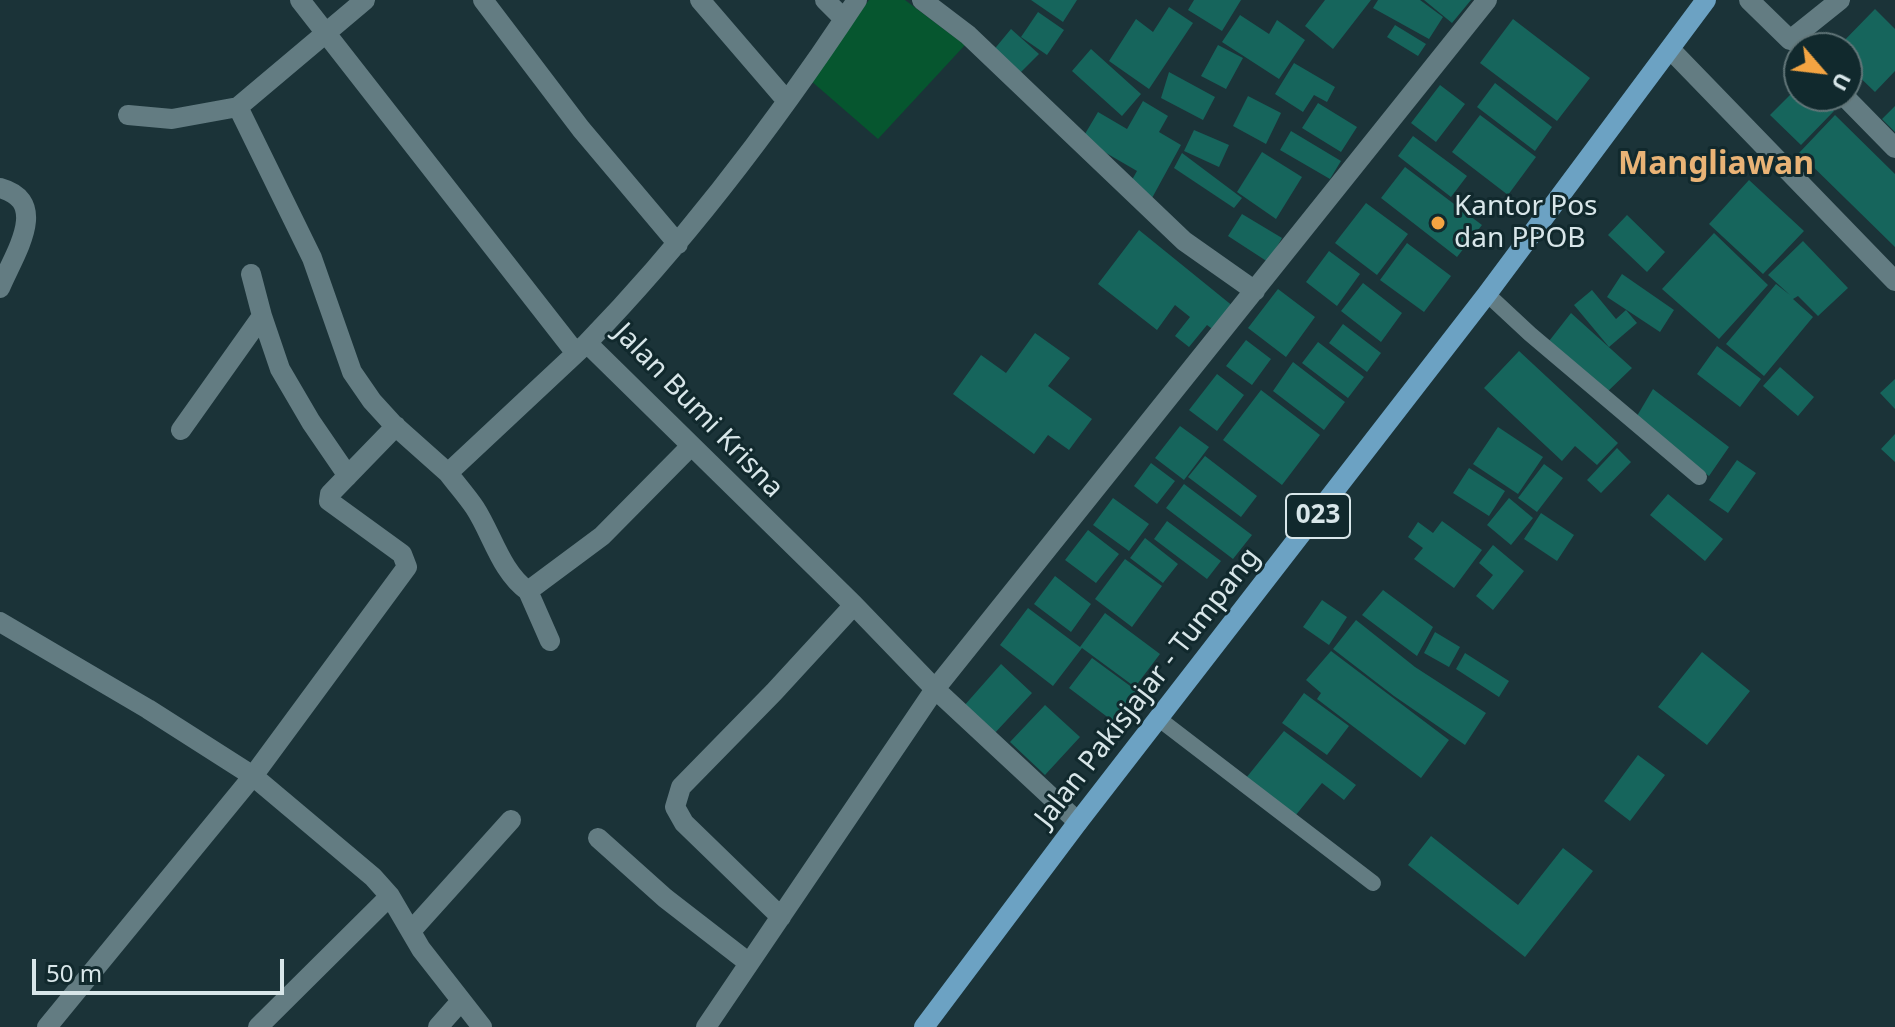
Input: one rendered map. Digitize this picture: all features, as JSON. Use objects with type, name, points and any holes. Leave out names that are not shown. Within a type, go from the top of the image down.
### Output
[{"type":"main road","name":"Jalan Pakisjajar - Tumpang","points":[[924,1027],[1078,822],[1487,294],[1706,0]]},
{"type":"street","points":[[300,0],[581,348],[448,473]]},
{"type":"street","points":[[128,115],[172,119],[238,107],[365,0]]},
{"type":"street","points":[[483,0],[581,129],[678,244]]},
{"type":"street","points":[[700,0],[786,100]]},
{"type":"street","points":[[825,0],[844,19]]},
{"type":"street","name":"Jalan Bumi Krisna","points":[[857,0],[678,244],[581,348],[691,446],[935,689],[1078,822]]},
{"type":"street","points":[[922,0],[968,35],[1184,241],[1255,291]]},
{"type":"street","points":[[706,1027],[935,689],[1487,0]]},
{"type":"street","points":[[1749,0],[1783,33]]},
{"type":"street","points":[[1807,32],[1840,0]]},
{"type":"street","points":[[1670,49],[1895,281]]},
{"type":"street","points":[[238,107],[312,258],[352,372],[372,401],[448,473],[476,509],[510,571],[528,591],[550,641]]},
{"type":"street","points":[[1860,112],[1895,148]]},
{"type":"street","points":[[0,188],[14,192],[22,199],[28,218],[0,288]]},
{"type":"street","points":[[251,274],[280,369],[348,476]]},
{"type":"street","points":[[181,430],[262,316]]},
{"type":"street","points":[[47,1027],[253,776],[407,567],[402,554],[329,501],[330,494],[396,426]]},
{"type":"street","points":[[528,591],[602,536],[691,446]]},
{"type":"street","points":[[781,917],[684,823],[675,807],[681,787],[854,605]]},
{"type":"street","points":[[0,622],[148,709],[253,776],[373,877],[390,896],[411,931],[482,1027]]},
{"type":"street","points":[[411,931],[511,820]]},
{"type":"street","points":[[598,838],[665,898],[749,963]]},
{"type":"street","points":[[258,1027],[390,896]]},
{"type":"street","points":[[438,1027],[461,1001]]},
{"type":"lane","points":[[1487,294],[1699,477]]},
{"type":"lane","points":[[1159,719],[1373,883]]},
{"type":"green space","points":[[869,0],[905,0],[965,45],[878,139],[810,80]]},
{"type":"building","points":[[1031,0],[1077,0],[1063,22]]},
{"type":"building","points":[[1194,0],[1241,0],[1222,31],[1188,10]]},
{"type":"building","points":[[1325,0],[1371,0],[1333,49],[1305,26]]},
{"type":"building","points":[[1378,0],[1420,0],[1443,17],[1429,39],[1373,8]]},
{"type":"building","points":[[1424,0],[1471,0],[1452,23]]},
{"type":"building","points":[[1169,7],[1193,23],[1149,89],[1109,61],[1136,19],[1153,32]]},
{"type":"building","points":[[1875,9],[1895,29],[1895,71],[1875,92],[1863,80],[1863,32],[1853,32]]},
{"type":"building","points":[[1038,12],[1064,30],[1047,55],[1021,37]]},
{"type":"building","points":[[1240,15],[1269,34],[1277,20],[1305,40],[1279,79],[1222,42]]},
{"type":"building","points":[[1513,19],[1590,78],[1557,121],[1480,63]]},
{"type":"building","points":[[1395,25],[1426,44],[1418,56],[1387,37]]},
{"type":"building","points":[[1011,29],[1039,54],[1018,75],[992,52]]},
{"type":"building","points":[[1218,45],[1243,58],[1226,89],[1201,76]]},
{"type":"building","points":[[1091,49],[1141,94],[1122,116],[1072,71]]},
{"type":"building","points":[[1294,63],[1335,87],[1327,102],[1314,95],[1303,112],[1275,94]]},
{"type":"building","points":[[1169,72],[1215,97],[1203,120],[1161,98]]},
{"type":"building","points":[[1495,83],[1552,127],[1535,151],[1477,107]]},
{"type":"building","points":[[1440,85],[1465,104],[1436,142],[1411,123]]},
{"type":"building","points":[[1248,96],[1281,113],[1266,144],[1233,126]]},
{"type":"building","points":[[1143,101],[1168,116],[1159,132],[1181,145],[1152,198],[1129,185],[1137,171],[1082,139],[1098,112],[1127,129]]},
{"type":"building","points":[[1783,102],[1783,112],[1833,112],[1801,145],[1770,115]]},
{"type":"building","points":[[1318,103],[1357,127],[1341,152],[1302,128]]},
{"type":"building","points":[[1895,106],[1895,132],[1882,119]]},
{"type":"building","points":[[1480,115],[1536,157],[1508,195],[1452,152]]},
{"type":"building","points":[[1835,115],[1895,174],[1895,247],[1799,153]]},
{"type":"building","points":[[1194,130],[1229,145],[1219,167],[1184,151]]},
{"type":"building","points":[[1291,131],[1341,161],[1330,179],[1280,150]]},
{"type":"building","points":[[1413,136],[1467,176],[1451,197],[1398,156]]},
{"type":"building","points":[[1262,152],[1302,177],[1276,219],[1237,192]]},
{"type":"building","points":[[1182,153],[1242,198],[1234,208],[1174,168]]},
{"type":"building","points":[[1405,167],[1482,225],[1457,257],[1381,198]]},
{"type":"building","points":[[1749,180],[1804,231],[1763,274],[1709,224]]},
{"type":"building","points":[[1366,203],[1408,234],[1377,275],[1335,243]]},
{"type":"building","points":[[1242,214],[1282,238],[1268,262],[1228,236]]},
{"type":"building","points":[[1627,215],[1665,252],[1647,272],[1608,235]]},
{"type":"building","points":[[1139,230],[1234,307],[1215,331],[1207,325],[1189,347],[1175,336],[1190,317],[1175,305],[1157,330],[1098,284]]},
{"type":"building","points":[[1714,233],[1768,285],[1719,339],[1662,289]]},
{"type":"building","points":[[1803,241],[1848,288],[1818,316],[1798,296],[1793,299],[1813,317],[1764,376],[1726,344],[1776,284],[1790,295],[1768,275]]},
{"type":"building","points":[[1407,243],[1451,276],[1424,312],[1380,280]]},
{"type":"building","points":[[1329,251],[1360,274],[1337,306],[1306,282]]},
{"type":"building","points":[[1622,274],[1674,310],[1660,332],[1607,297]]},
{"type":"building","points":[[1363,283],[1402,313],[1381,342],[1341,311]]},
{"type":"building","points":[[1278,289],[1315,317],[1286,357],[1248,328]]},
{"type":"building","points":[[1592,290],[1616,319],[1626,310],[1637,323],[1609,347],[1574,305]]},
{"type":"building","points":[[1571,313],[1632,368],[1605,394],[1546,345]]},
{"type":"building","points":[[1343,324],[1381,353],[1367,372],[1329,343]]},
{"type":"building","points":[[1035,333],[1070,358],[1048,386],[1092,419],[1069,450],[1048,435],[1034,454],[953,394],[981,355],[1006,373]]},
{"type":"building","points":[[1246,340],[1271,359],[1252,385],[1226,366]]},
{"type":"building","points":[[1318,342],[1364,377],[1348,398],[1302,363]]},
{"type":"building","points":[[1717,346],[1761,379],[1740,407],[1697,374]]},
{"type":"building","points":[[1519,351],[1618,443],[1597,465],[1575,446],[1562,461],[1484,388]]},
{"type":"building","points":[[1293,362],[1345,402],[1324,430],[1273,391]]},
{"type":"building","points":[[1780,367],[1814,397],[1798,416],[1763,386]]},
{"type":"building","points":[[1217,374],[1244,395],[1217,431],[1189,410]]},
{"type":"building","points":[[1895,379],[1895,409],[1880,393]]},
{"type":"building","points":[[1653,389],[1729,447],[1709,476],[1634,421]]},
{"type":"building","points":[[1261,390],[1320,435],[1282,485],[1223,440]]},
{"type":"building","points":[[1180,426],[1209,447],[1184,480],[1155,458]]},
{"type":"building","points":[[1498,427],[1543,457],[1518,494],[1473,464]]},
{"type":"building","points":[[1895,434],[1895,462],[1881,449]]},
{"type":"building","points":[[1617,448],[1631,462],[1601,493],[1587,480]]},
{"type":"building","points":[[1205,456],[1257,496],[1241,517],[1188,477]]},
{"type":"building","points":[[1737,460],[1756,473],[1728,513],[1709,500]]},
{"type":"building","points":[[1151,463],[1175,481],[1157,504],[1134,486]]},
{"type":"building","points":[[1544,464],[1563,478],[1537,512],[1518,498]]},
{"type":"building","points":[[1469,468],[1505,491],[1489,516],[1453,493]]},
{"type":"building","points":[[1184,484],[1252,535],[1233,559],[1166,508]]},
{"type":"building","points":[[1668,494],[1723,539],[1705,561],[1650,515]]},
{"type":"building","points":[[1113,498],[1149,524],[1129,551],[1093,525]]},
{"type":"building","points":[[1509,498],[1533,518],[1511,545],[1487,525]]},
{"type":"building","points":[[1541,513],[1574,535],[1557,561],[1524,539]]},
{"type":"building","points":[[1167,521],[1221,561],[1207,579],[1154,539]]},
{"type":"building","points":[[1442,521],[1482,550],[1454,588],[1414,559],[1423,548],[1408,537],[1418,522],[1433,533]]},
{"type":"building","points":[[1088,530],[1119,554],[1096,583],[1065,560]]},
{"type":"building","points":[[1145,538],[1178,564],[1163,583],[1130,558]]},
{"type":"building","points":[[1493,545],[1524,571],[1493,610],[1476,596],[1493,575],[1479,563]]},
{"type":"building","points":[[1125,559],[1162,586],[1132,627],[1095,599]]},
{"type":"building","points":[[1055,576],[1091,604],[1071,632],[1034,604]]},
{"type":"building","points":[[1383,590],[1433,627],[1417,656],[1362,615]]},
{"type":"building","points":[[1322,600],[1347,617],[1329,645],[1303,627]]},
{"type":"building","points":[[1028,608],[1080,647],[1105,613],[1160,654],[1135,687],[1082,648],[1053,686],[1000,645]]},
{"type":"building","points":[[1356,620],[1415,667],[1486,713],[1465,745],[1333,649]]},
{"type":"building","points":[[1435,632],[1460,647],[1449,667],[1424,653]]},
{"type":"building","points":[[1331,651],[1449,740],[1421,778],[1317,699],[1321,693],[1306,680]]},
{"type":"building","points":[[1702,652],[1750,691],[1707,745],[1658,707]]},
{"type":"building","points":[[1465,653],[1509,681],[1499,697],[1456,669]]},
{"type":"building","points":[[1092,658],[1137,691],[1114,722],[1069,688]]},
{"type":"building","points":[[1001,664],[1032,693],[993,735],[963,707]]},
{"type":"building","points":[[1304,693],[1349,726],[1327,755],[1282,723]]},
{"type":"building","points":[[1045,705],[1080,737],[1045,775],[1010,742]]},
{"type":"building","points":[[1284,731],[1356,785],[1344,800],[1322,783],[1291,821],[1242,783]]},
{"type":"building","points":[[1638,755],[1665,775],[1630,821],[1604,801]]},
{"type":"building","points":[[1431,836],[1518,905],[1563,848],[1593,871],[1525,957],[1408,865]]},
{"type":"place","name":"Kantor Pos dan PPOB","points":[[1438,223]]},
{"type":"district","name":"Mangliawan","points":[[1716,165]]}]
